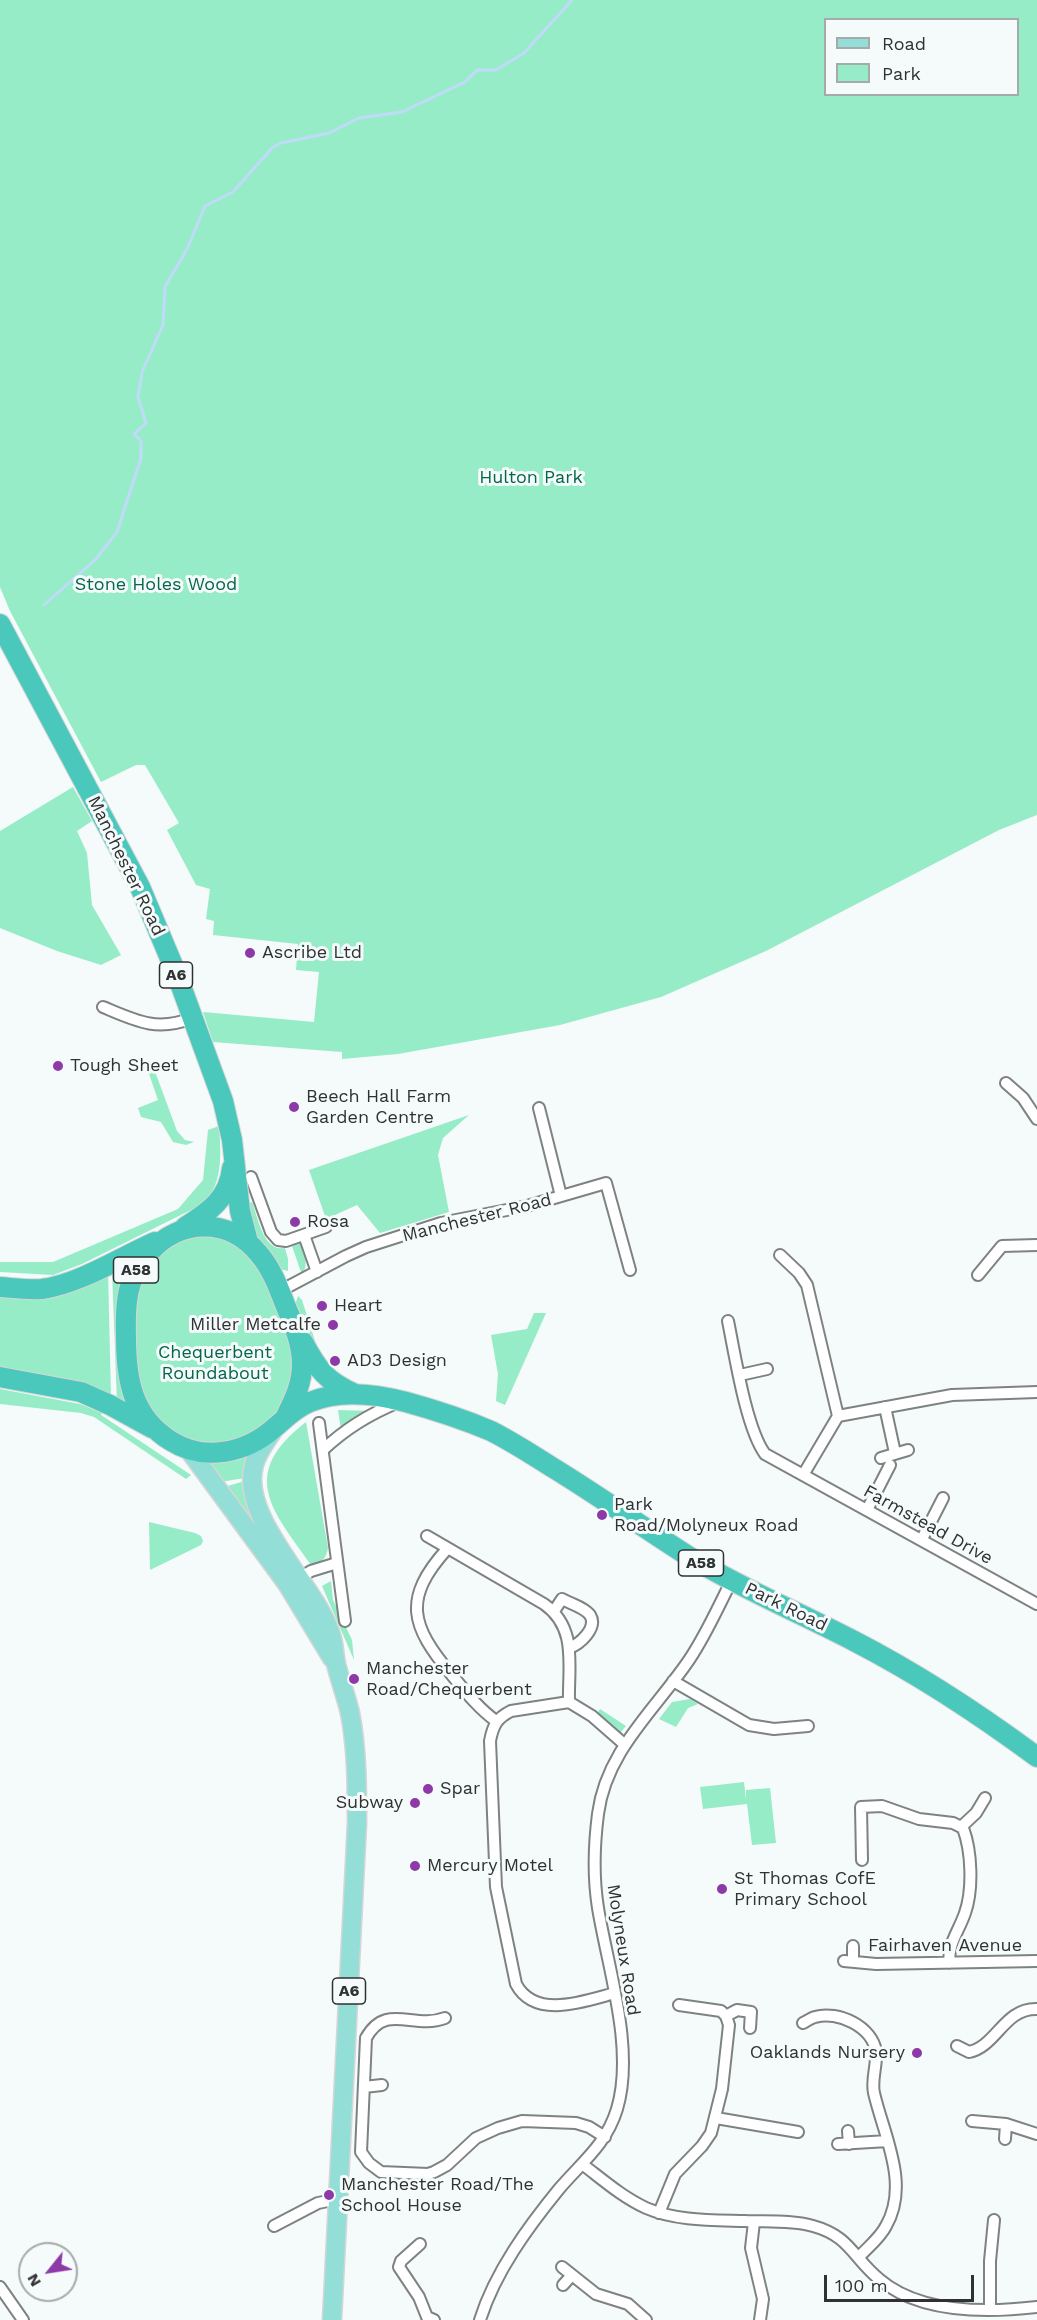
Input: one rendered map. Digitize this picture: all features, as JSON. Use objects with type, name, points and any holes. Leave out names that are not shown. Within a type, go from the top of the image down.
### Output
[{"type":"highway","name":"Manchester Road","points":[[0,624],[141,887],[223,1101],[240,1211],[248,1242]]},
{"type":"highway","name":"Manchester Road","points":[[174,1233],[208,1213],[223,1196],[231,1176],[233,1154]]},
{"type":"highway","name":"A58","points":[[0,1287],[28,1289],[62,1284],[174,1233],[202,1226],[217,1228],[248,1242],[261,1255],[280,1292],[294,1327],[300,1348],[301,1378],[298,1392],[281,1421],[258,1441],[242,1448],[208,1453],[189,1450],[174,1443],[157,1431],[81,1392],[0,1377]]},
{"type":"highway","name":"A58","points":[[157,1431],[135,1401],[129,1383],[126,1362],[125,1311],[127,1293],[133,1276],[146,1255],[174,1233]]},
{"type":"highway","name":"Park Road","points":[[294,1327],[317,1369],[333,1383],[356,1394]]},
{"type":"highway","name":"Park Road","points":[[281,1421],[306,1403],[356,1394],[402,1401],[449,1414],[493,1432],[585,1488],[694,1560],[898,1664],[990,1722],[1037,1757]]},
{"type":"main road","name":"A6","points":[[281,1421],[254,1465],[253,1496],[265,1525],[336,1665],[344,1688],[357,1764],[357,1822],[332,2320]]},
{"type":"main road","name":"A6","points":[[189,1450],[294,1581]]},
{"type":"street","points":[[103,1007],[142,1023],[163,1026],[192,1018]]},
{"type":"street","points":[[1006,1083],[1023,1098],[1037,1119]]},
{"type":"street","points":[[539,1107],[561,1196]]},
{"type":"street","points":[[251,1177],[274,1236],[282,1242],[326,1227]]},
{"type":"street","name":"Manchester Road","points":[[280,1292],[356,1251],[441,1223],[527,1206],[606,1183],[630,1270]]},
{"type":"street","points":[[303,1235],[317,1272]]},
{"type":"street","points":[[978,1275],[1002,1246],[1037,1245]]},
{"type":"street","points":[[780,1255],[799,1273],[807,1285],[838,1416],[803,1475]]},
{"type":"street","name":"Farmstead Drive","points":[[728,1321],[760,1448],[765,1454],[1037,1604]]},
{"type":"street","points":[[740,1375],[767,1369]]},
{"type":"street","points":[[838,1416],[952,1395],[1037,1392]]},
{"type":"street","points":[[322,1450],[350,1426],[369,1414],[402,1401]]},
{"type":"street","points":[[885,1407],[895,1453]]},
{"type":"street","points":[[319,1423],[345,1621]]},
{"type":"street","points":[[880,1458],[908,1450]]},
{"type":"street","points":[[867,1510],[890,1465]]},
{"type":"street","points":[[922,1539],[944,1504]]},
{"type":"street","points":[[427,1536],[554,1611],[563,1622],[569,1648],[569,1702]]},
{"type":"street","points":[[447,1549],[430,1566],[425,1577],[417,1600],[418,1621],[433,1652],[480,1709],[496,1722]]},
{"type":"street","points":[[294,1581],[320,1568],[337,1563]]},
{"type":"street","name":"Molyneux Road","points":[[480,2320],[501,2274],[523,2236],[561,2188],[598,2149],[618,2107],[622,2074],[615,1993],[598,1908],[594,1859],[598,1812],[603,1791],[624,1744],[674,1681],[698,1646],[732,1580]]},
{"type":"street","points":[[554,1611],[562,1599],[588,1612],[591,1617],[591,1625],[583,1640],[569,1648]]},
{"type":"street","points":[[674,1681],[750,1725],[774,1729],[808,1726]]},
{"type":"street","points":[[615,1993],[573,2004],[554,2005],[530,2000],[521,1994],[516,1984],[496,1887],[490,1741],[496,1722],[512,1711],[569,1702],[592,1716],[624,1744]]},
{"type":"street","points":[[961,1827],[975,1814],[985,1798]]},
{"type":"street","points":[[862,1860],[861,1807],[882,1806],[919,1819],[953,1822],[961,1827],[964,1831],[971,1880],[968,1905],[951,1941],[949,1963]]},
{"type":"street","name":"Fairhaven Avenue","points":[[853,1946],[849,1962],[1037,1961]]},
{"type":"street","points":[[659,2213],[675,2174],[707,2140],[716,2118],[729,2025],[726,2016],[716,2010],[680,2005]]},
{"type":"street","points":[[957,2046],[969,2052],[978,2050],[1011,2017],[1024,2010],[1037,2009]]},
{"type":"street","points":[[726,2016],[737,2010],[752,2012],[750,2028]]},
{"type":"street","points":[[803,2023],[815,2017],[838,2017],[859,2026],[872,2039],[876,2053],[873,2088],[896,2179],[887,2226],[859,2257]]},
{"type":"street","points":[[446,2018],[433,2027],[386,2019],[374,2025],[366,2038],[361,2152],[369,2163],[381,2172],[428,2174],[434,2172],[447,2165],[476,2138],[522,2121],[576,2123],[589,2127],[605,2137]]},
{"type":"street","points":[[364,2087],[381,2085]]},
{"type":"street","points":[[716,2118],[798,2132]]},
{"type":"street","points":[[972,2121],[1006,2124],[1037,2134]]},
{"type":"street","points":[[1005,2139],[1006,2124]]},
{"type":"street","points":[[848,2131],[844,2144],[888,2141]]},
{"type":"street","points":[[582,2164],[633,2201],[659,2213],[699,2220],[785,2222],[813,2226],[844,2241],[877,2278],[909,2296],[946,2306],[990,2309],[1017,2315],[1037,2307]]},
{"type":"street","points":[[274,2226],[318,2203],[338,2199]]},
{"type":"street","points":[[990,2309],[986,2233],[993,2220]]},
{"type":"street","points":[[754,2222],[751,2248],[763,2299],[760,2320]]},
{"type":"street","points":[[420,2244],[401,2261],[399,2267],[419,2297],[427,2317],[434,2320]]},
{"type":"street","points":[[562,2267],[602,2298],[628,2304],[646,2320]]},
{"type":"street","points":[[563,2285],[572,2276]]},
{"type":"street","points":[[0,2287],[23,2320]]},
{"type":"green space","name":"Hulton Park","points":[[0,0],[1037,0],[1037,815],[999,830],[766,951],[661,997],[560,1025],[398,1054],[342,1059],[342,1052],[213,1042],[203,1012],[314,1022],[319,972],[296,970],[298,944],[213,935],[214,921],[206,919],[210,889],[196,885],[167,830],[179,823],[145,765],[136,765],[101,782],[10,611],[0,587]]},
{"type":"green space","points":[[73,787],[92,821],[77,831],[87,853],[92,905],[121,955],[101,965],[57,951],[0,928],[0,831]]},
{"type":"green space","points":[[153,1066],[177,1131],[185,1140],[194,1142],[186,1145],[173,1142],[161,1122],[141,1117],[138,1108],[158,1100],[147,1068]]},
{"type":"green space","points":[[469,1115],[443,1138],[438,1155],[449,1212],[380,1233],[357,1205],[326,1219],[309,1170]]},
{"type":"green space","points":[[219,1126],[220,1159],[217,1180],[207,1199],[199,1206],[82,1264],[53,1275],[0,1272],[0,1262],[53,1262],[178,1209],[203,1180],[208,1130]]},
{"type":"green space","points":[[252,1202],[266,1239],[271,1245],[285,1248],[288,1271],[280,1269],[252,1229],[246,1204]]},
{"type":"green space","name":"Chequerbent Roundabout","points":[[202,1234],[228,1241],[243,1249],[254,1260],[272,1295],[292,1349],[293,1377],[277,1413],[253,1433],[224,1444],[192,1442],[162,1425],[143,1397],[134,1362],[135,1295],[149,1266],[170,1244]]},
{"type":"green space","points":[[301,1243],[306,1263],[302,1275],[292,1246]]},
{"type":"green space","points":[[133,1260],[120,1381],[128,1408],[117,1403],[112,1270]]},
{"type":"green space","points":[[108,1271],[111,1397],[0,1370],[0,1293]]},
{"type":"green space","points":[[298,1296],[302,1300],[323,1366],[314,1354],[295,1305]]},
{"type":"green space","points":[[534,1313],[546,1313],[505,1405],[496,1401],[498,1374],[491,1335],[527,1329]]},
{"type":"green space","points":[[0,1389],[80,1404],[102,1413],[101,1415],[191,1475],[186,1479],[94,1417],[81,1413],[0,1404]]},
{"type":"green space","points":[[338,1410],[370,1411],[341,1430]]},
{"type":"green space","points":[[306,1422],[328,1548],[323,1560],[312,1566],[275,1510],[268,1493],[267,1476],[272,1459],[285,1441]]},
{"type":"green space","points":[[247,1454],[249,1458],[245,1478],[220,1482],[204,1461]]},
{"type":"green space","points":[[245,1481],[288,1569],[224,1487]]},
{"type":"green space","points":[[149,1522],[195,1533],[201,1536],[203,1541],[201,1545],[150,1570]]},
{"type":"green space","points":[[331,1581],[333,1600],[352,1640],[354,1660],[322,1586]]},
{"type":"green space","points":[[690,1699],[698,1704],[688,1708],[676,1727],[659,1719],[672,1702]]},
{"type":"green space","points":[[600,1709],[626,1726],[620,1733],[596,1715]]},
{"type":"green space","points":[[744,1782],[746,1800],[746,1790],[770,1788],[776,1843],[752,1845],[747,1804],[703,1809],[700,1787]]},
{"type":"waterway","points":[[44,605],[96,559],[117,532],[141,458],[141,441],[134,434],[146,423],[138,397],[142,372],[163,325],[165,287],[187,249],[205,206],[233,192],[272,148],[281,143],[329,133],[359,118],[402,112],[465,82],[477,70],[496,70],[524,53],[572,0]]},
{"type":"place","name":"Ascribe Ltd","points":[[250,953]]},
{"type":"place","name":"Tough Sheet","points":[[58,1066]]},
{"type":"place","name":"Beech Hall Farm Garden Centre","points":[[294,1107]]},
{"type":"place","name":"Rosa","points":[[295,1222]]},
{"type":"place","name":"Heart","points":[[322,1306]]},
{"type":"place","name":"Miller Metcalfe","points":[[333,1325]]},
{"type":"place","name":"AD3 Design","points":[[335,1361]]},
{"type":"place","name":"Park Road/Molyneux Road","points":[[602,1515]]},
{"type":"place","name":"Manchester Road/Chequerbent","points":[[354,1679]]},
{"type":"place","name":"Spar","points":[[428,1789]]},
{"type":"place","name":"Subway","points":[[415,1803]]},
{"type":"place","name":"Mercury Motel","points":[[415,1866]]},
{"type":"place","name":"St Thomas CofE Primary School","points":[[722,1889]]},
{"type":"place","name":"Oaklands Nursery","points":[[917,2053]]},
{"type":"place","name":"Manchester Road/The School House","points":[[329,2195]]},
{"type":"park label","name":"Stone Holes Wood","points":[[156,585]]}]
